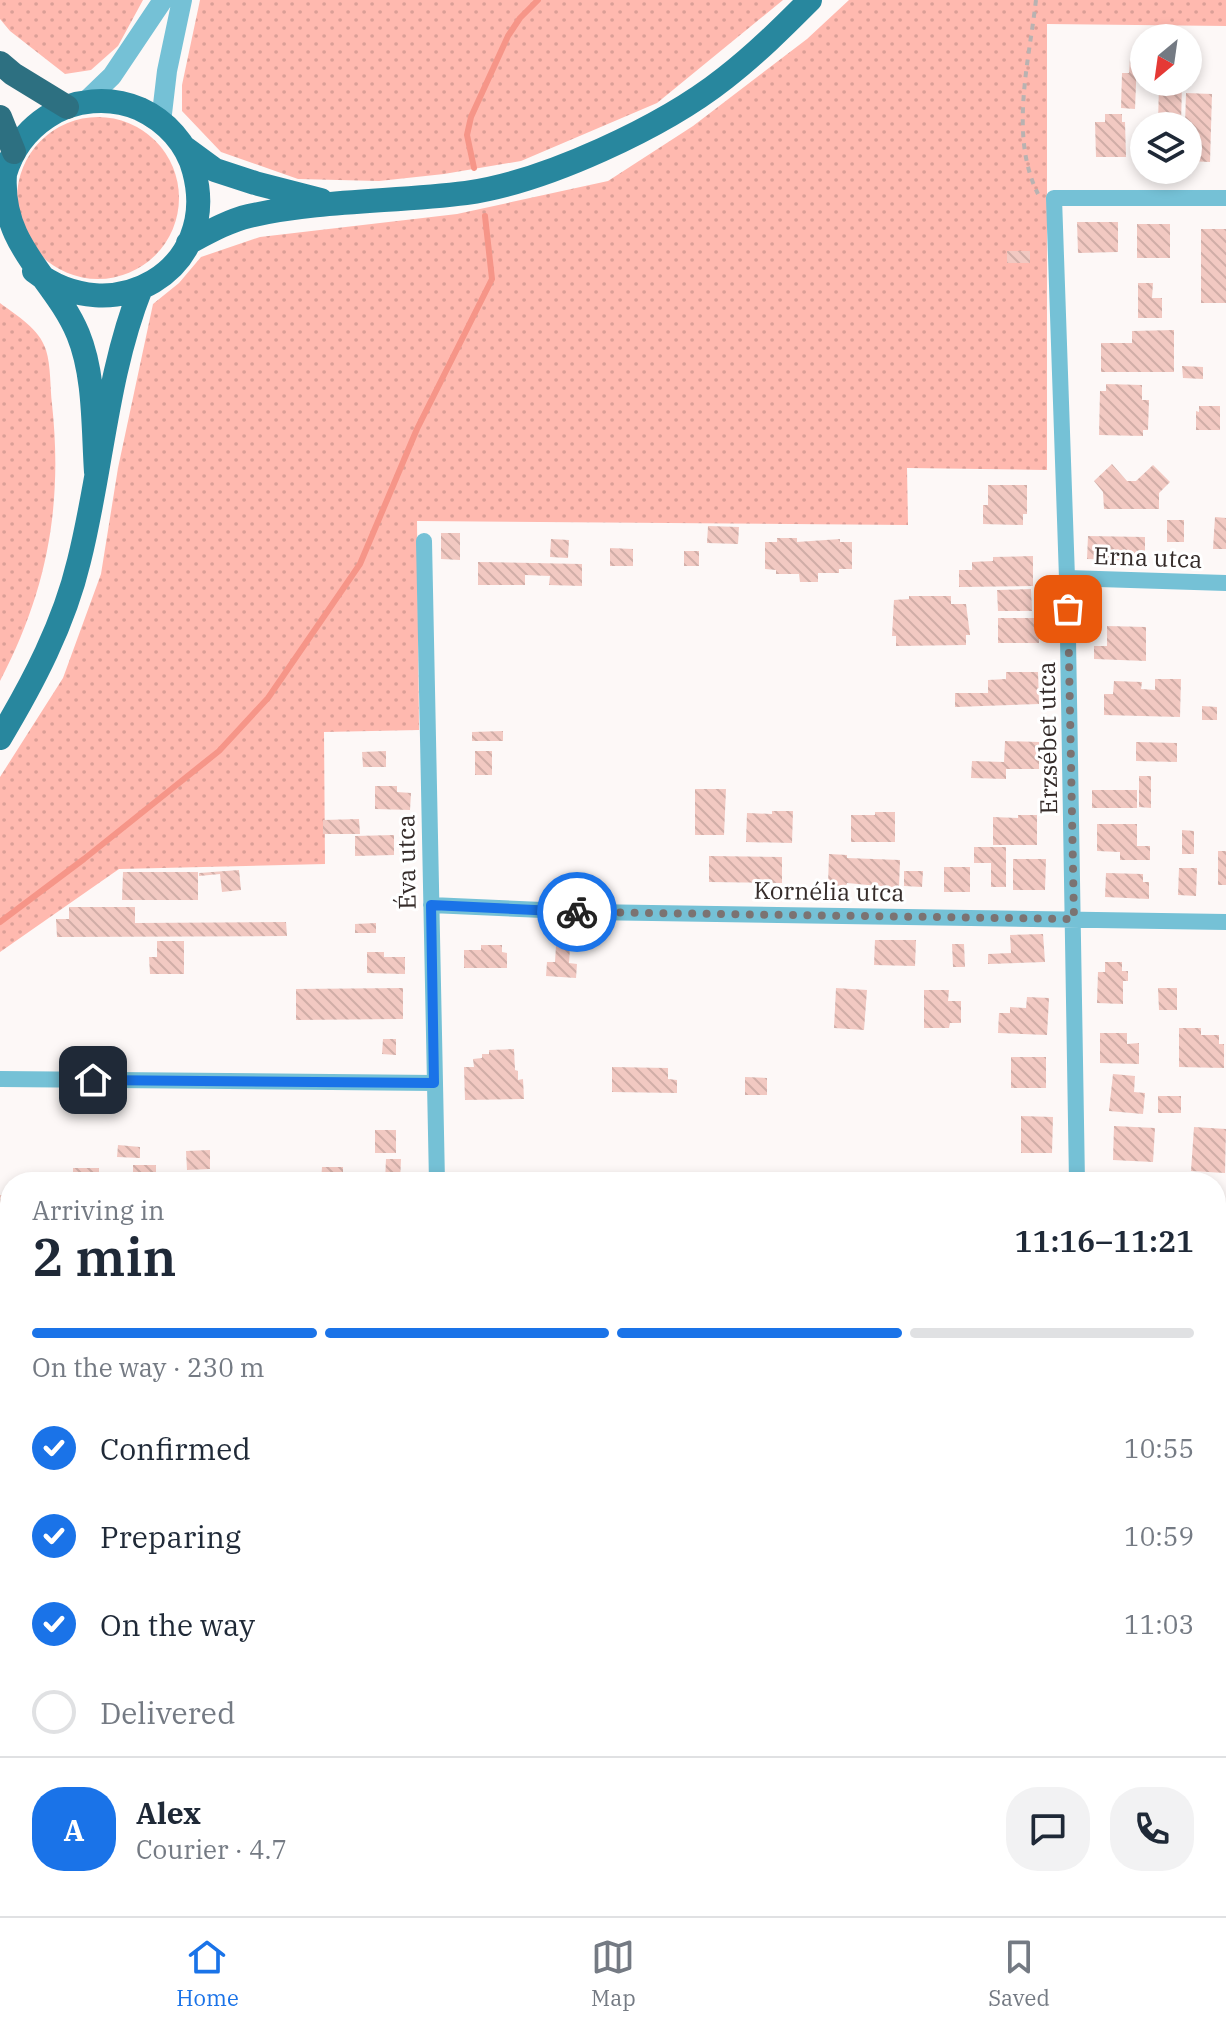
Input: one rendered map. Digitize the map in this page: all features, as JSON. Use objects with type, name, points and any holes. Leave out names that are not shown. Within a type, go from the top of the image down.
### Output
[{"type":"highway","points":[[0,63],[13,74],[76,104]]},
{"type":"highway","points":[[0,117],[14,152]]},
{"type":"main road","points":[[188,243],[247,216],[335,203],[470,192],[532,175],[608,147],[684,106],[724,79],[810,0]]},
{"type":"main road","points":[[96,472],[90,391],[78,334],[67,314],[15,248],[5,222],[4,179],[14,152],[36,124],[76,104],[125,104],[161,122],[183,146],[215,170],[335,203]]},
{"type":"main road","points":[[34,271],[57,287],[85,296],[123,295],[141,288],[173,265],[188,243],[196,220],[198,194],[194,169],[183,146]]},
{"type":"main road","points":[[0,738],[30,688],[64,611],[79,565],[119,355],[141,288]]},
{"type":"street","points":[[76,104],[112,76],[163,0]]},
{"type":"street","points":[[161,122],[167,71],[182,0]]},
{"type":"street","points":[[1054,198],[1226,198]]},
{"type":"street","name":"Erzsébet utca","points":[[1054,198],[1067,578],[1077,1172]]},
{"type":"street","name":"Éva utca","points":[[424,541],[437,1172]]},
{"type":"street","name":"Erna utca","points":[[1067,578],[1226,583]]},
{"type":"street","name":"Kornélia utca","points":[[431,905],[588,912],[1226,922]]},
{"type":"street","points":[[0,1079],[434,1083]]},
{"type":"path","points":[[1036,0],[1023,118],[1023,148],[1027,173],[1038,195],[1054,198]]},
{"type":"shaded area","points":[[0,0],[143,0],[118,46],[91,70],[65,74],[10,31],[0,19]]},
{"type":"shaded area","points":[[200,0],[783,0],[657,103],[521,161],[379,181],[298,179],[221,152],[182,111],[182,85]]},
{"type":"shaded area","points":[[849,0],[1226,0],[1226,26],[1047,24],[1047,470],[907,468],[908,525],[417,521],[419,730],[324,732],[325,864],[119,869],[0,952],[0,777],[63,678],[101,574],[118,468],[153,304],[179,283],[201,257],[260,237],[457,214],[608,181],[693,126],[807,39]]},
{"type":"shaded area","points":[[98,117],[129,124],[155,141],[172,167],[179,198],[172,229],[155,255],[129,272],[98,279],[67,272],[41,255],[24,229],[17,198],[24,167],[41,141],[67,124]]},
{"type":"shaded area","points":[[0,303],[33,329],[46,350],[55,441],[55,478],[53,513],[40,581],[30,614],[0,681]]},
{"type":"building","points":[[1130,59],[1130,96],[1136,96],[1135,109],[1121,108],[1122,73],[1129,73]]},
{"type":"building","points":[[1212,94],[1210,162],[1202,162],[1202,112],[1185,112],[1186,96]]},
{"type":"building","points":[[1159,96],[1182,96],[1181,112],[1158,112]]},
{"type":"building","points":[[1105,114],[1122,114],[1126,157],[1096,157],[1095,122],[1105,122]]},
{"type":"building","points":[[1077,222],[1118,222],[1118,252],[1078,253]]},
{"type":"building","points":[[1137,224],[1170,224],[1170,258],[1137,258]]},
{"type":"building","points":[[1201,229],[1226,229],[1226,303],[1201,303]]},
{"type":"building","points":[[1007,251],[1030,251],[1030,263],[1007,263]]},
{"type":"building","points":[[1138,283],[1153,283],[1152,298],[1162,298],[1162,318],[1138,318]]},
{"type":"building","points":[[1174,330],[1174,372],[1101,372],[1101,343],[1132,343],[1132,331]]},
{"type":"building","points":[[1182,366],[1203,367],[1203,379],[1183,378]]},
{"type":"building","points":[[1106,384],[1142,385],[1142,400],[1149,400],[1148,430],[1143,430],[1143,436],[1099,435],[1100,391],[1106,391]]},
{"type":"building","points":[[1199,406],[1220,406],[1220,430],[1196,430]]},
{"type":"building","points":[[1112,464],[1127,481],[1136,481],[1153,465],[1170,482],[1159,493],[1159,509],[1104,509],[1103,492],[1094,481]]},
{"type":"building","points":[[988,485],[1027,485],[1027,514],[1023,514],[1023,525],[983,524],[983,505],[988,505]]},
{"type":"building","points":[[1215,517],[1226,518],[1226,549],[1213,549]]},
{"type":"building","points":[[1167,520],[1184,520],[1184,542],[1167,542]]},
{"type":"building","points":[[708,526],[739,527],[738,544],[707,543]]},
{"type":"building","points":[[441,533],[460,533],[460,560],[441,559]]},
{"type":"building","points":[[1088,536],[1145,537],[1145,561],[1087,559]]},
{"type":"building","points":[[777,538],[797,538],[797,542],[840,539],[840,542],[852,542],[852,569],[839,569],[839,573],[818,573],[818,582],[800,582],[799,574],[776,574],[776,570],[765,569],[765,542],[777,542]]},
{"type":"building","points":[[551,539],[569,540],[568,558],[550,557]]},
{"type":"building","points":[[610,548],[633,549],[633,566],[610,566]]},
{"type":"building","points":[[684,551],[699,551],[699,566],[684,566]]},
{"type":"building","points":[[1033,556],[1033,586],[959,587],[959,570],[972,570],[972,562],[993,561],[993,557]]},
{"type":"building","points":[[478,562],[582,564],[582,586],[549,585],[550,576],[525,575],[525,585],[478,585]]},
{"type":"building","points":[[1031,589],[1032,611],[998,611],[997,590]]},
{"type":"building","points":[[909,596],[951,596],[951,604],[966,604],[970,635],[966,635],[966,645],[896,646],[896,636],[892,636],[894,600],[909,599]]},
{"type":"building","points":[[998,618],[1039,618],[1039,643],[998,643]]},
{"type":"building","points":[[1107,626],[1146,627],[1146,661],[1094,659],[1094,646],[1107,646]]},
{"type":"building","points":[[1006,672],[1038,672],[1039,704],[955,707],[955,693],[988,693],[988,680],[1006,679]]},
{"type":"building","points":[[1155,679],[1181,679],[1180,717],[1104,715],[1104,694],[1113,694],[1114,681],[1142,682],[1141,689],[1155,690]]},
{"type":"building","points":[[1202,706],[1217,707],[1217,720],[1202,720]]},
{"type":"building","points":[[503,731],[503,741],[472,741],[472,732]]},
{"type":"building","points":[[1005,741],[1039,742],[1039,769],[1006,769],[1006,779],[971,778],[972,761],[1004,762]]},
{"type":"building","points":[[1136,742],[1177,743],[1177,762],[1136,761]]},
{"type":"building","points":[[386,751],[386,767],[363,767],[362,752]]},
{"type":"building","points":[[475,751],[492,751],[492,775],[475,775]]},
{"type":"building","points":[[1139,776],[1151,776],[1151,808],[1139,807]]},
{"type":"building","points":[[375,786],[397,786],[397,792],[411,793],[410,810],[375,809]]},
{"type":"building","points":[[695,789],[726,789],[724,835],[695,835]]},
{"type":"building","points":[[1092,790],[1137,790],[1137,808],[1092,808]]},
{"type":"building","points":[[772,811],[793,811],[792,843],[746,842],[747,813],[772,814]]},
{"type":"building","points":[[875,812],[895,812],[895,842],[851,842],[851,815],[875,815]]},
{"type":"building","points":[[1018,815],[1037,815],[1037,845],[993,845],[993,817],[1018,818]]},
{"type":"building","points":[[359,819],[360,834],[323,834],[323,820]]},
{"type":"building","points":[[1097,824],[1137,824],[1137,846],[1150,846],[1150,860],[1120,860],[1120,852],[1097,851]]},
{"type":"building","points":[[1182,830],[1194,831],[1194,854],[1182,854]]},
{"type":"building","points":[[394,835],[394,855],[355,856],[355,836]]},
{"type":"building","points":[[974,847],[1006,847],[1006,887],[991,887],[991,863],[974,863]]},
{"type":"building","points":[[1218,851],[1226,851],[1226,885],[1218,885]]},
{"type":"building","points":[[829,854],[847,855],[847,858],[900,860],[899,888],[847,883],[846,886],[828,885]]},
{"type":"building","points":[[709,856],[782,857],[782,883],[709,882]]},
{"type":"building","points":[[1013,859],[1046,859],[1045,890],[1013,890]]},
{"type":"building","points":[[944,867],[970,867],[970,892],[944,892]]},
{"type":"building","points":[[1179,868],[1197,868],[1196,896],[1178,895]]},
{"type":"building","points":[[239,870],[241,890],[222,892],[220,874],[199,876],[199,873]]},
{"type":"building","points":[[904,871],[923,871],[922,887],[904,886]]},
{"type":"building","points":[[123,872],[198,872],[198,900],[122,900]]},
{"type":"building","points":[[1106,873],[1143,874],[1143,882],[1149,882],[1149,899],[1105,897]]},
{"type":"building","points":[[69,907],[135,907],[135,923],[286,922],[287,936],[57,937],[56,919],[69,919]]},
{"type":"building","points":[[376,923],[376,933],[355,933],[355,924]]},
{"type":"building","points":[[1043,934],[1045,962],[988,964],[988,954],[1011,953],[1010,935]]},
{"type":"building","points":[[875,940],[916,940],[915,966],[874,965]]},
{"type":"building","points":[[157,941],[184,941],[184,974],[150,974],[149,957],[157,957]]},
{"type":"building","points":[[952,944],[964,944],[965,967],[953,967]]},
{"type":"building","points":[[481,945],[502,945],[502,952],[507,953],[507,968],[464,968],[464,950],[481,950]]},
{"type":"building","points":[[556,946],[570,947],[569,963],[577,964],[576,978],[546,976],[547,962],[555,962]]},
{"type":"building","points":[[367,952],[384,952],[384,957],[405,957],[405,974],[367,973]]},
{"type":"building","points":[[1105,962],[1122,962],[1122,971],[1128,971],[1128,981],[1123,981],[1123,1004],[1097,1003],[1098,972],[1105,972]]},
{"type":"building","points":[[403,988],[403,1019],[296,1020],[296,989]]},
{"type":"building","points":[[836,988],[867,990],[864,1030],[834,1028]]},
{"type":"building","points":[[1158,988],[1177,988],[1177,1010],[1159,1010]]},
{"type":"building","points":[[924,990],[949,990],[948,1001],[961,1001],[961,1023],[950,1023],[949,1028],[924,1028]]},
{"type":"building","points":[[1027,997],[1049,998],[1047,1035],[998,1033],[999,1013],[1010,1013],[1010,1007],[1026,1008]]},
{"type":"building","points":[[1179,1028],[1201,1028],[1201,1035],[1219,1035],[1219,1044],[1224,1044],[1224,1068],[1179,1067]]},
{"type":"building","points":[[1100,1033],[1127,1033],[1127,1044],[1139,1043],[1139,1064],[1100,1063]]},
{"type":"building","points":[[383,1039],[396,1039],[396,1055],[382,1054]]},
{"type":"building","points":[[514,1049],[515,1070],[518,1071],[518,1080],[523,1079],[524,1099],[465,1100],[464,1067],[474,1067],[473,1059],[482,1058],[482,1054],[489,1054],[489,1050]]},
{"type":"building","points":[[1011,1057],[1046,1057],[1046,1088],[1011,1088]]},
{"type":"building","points":[[612,1067],[668,1068],[668,1079],[677,1080],[677,1093],[612,1092]]},
{"type":"building","points":[[1113,1074],[1135,1076],[1134,1092],[1145,1093],[1143,1114],[1109,1111]]},
{"type":"building","points":[[745,1077],[767,1078],[767,1095],[745,1095]]},
{"type":"building","points":[[1158,1096],[1181,1096],[1181,1113],[1158,1113]]},
{"type":"building","points":[[1021,1116],[1053,1117],[1052,1153],[1021,1153]]},
{"type":"building","points":[[1114,1126],[1155,1128],[1153,1162],[1113,1160]]},
{"type":"building","points":[[1194,1127],[1226,1129],[1225,1172],[1191,1171]]},
{"type":"building","points":[[375,1130],[396,1130],[396,1153],[375,1153]]},
{"type":"building","points":[[118,1145],[140,1147],[140,1158],[117,1157]]},
{"type":"building","points":[[210,1150],[210,1169],[187,1170],[186,1151]]},
{"type":"building","points":[[386,1159],[401,1159],[400,1172],[385,1172]]},
{"type":"building","points":[[133,1165],[156,1165],[156,1172],[133,1172]]},
{"type":"building","points":[[322,1167],[343,1167],[343,1172],[322,1172]]},
{"type":"building","points":[[73,1168],[99,1168],[99,1172],[73,1172]]},
{"type":"waterway","points":[[474,168],[467,135],[471,117],[508,36],[538,0]]},
{"type":"waterway","points":[[0,922],[219,751],[268,698],[360,564],[417,429],[492,279],[485,216]]},
{"type":"way so far","points":[[577,912],[1074,919],[1068,609]]},
{"type":"route","points":[[93,1080],[434,1083],[431,905],[577,912]]}]
